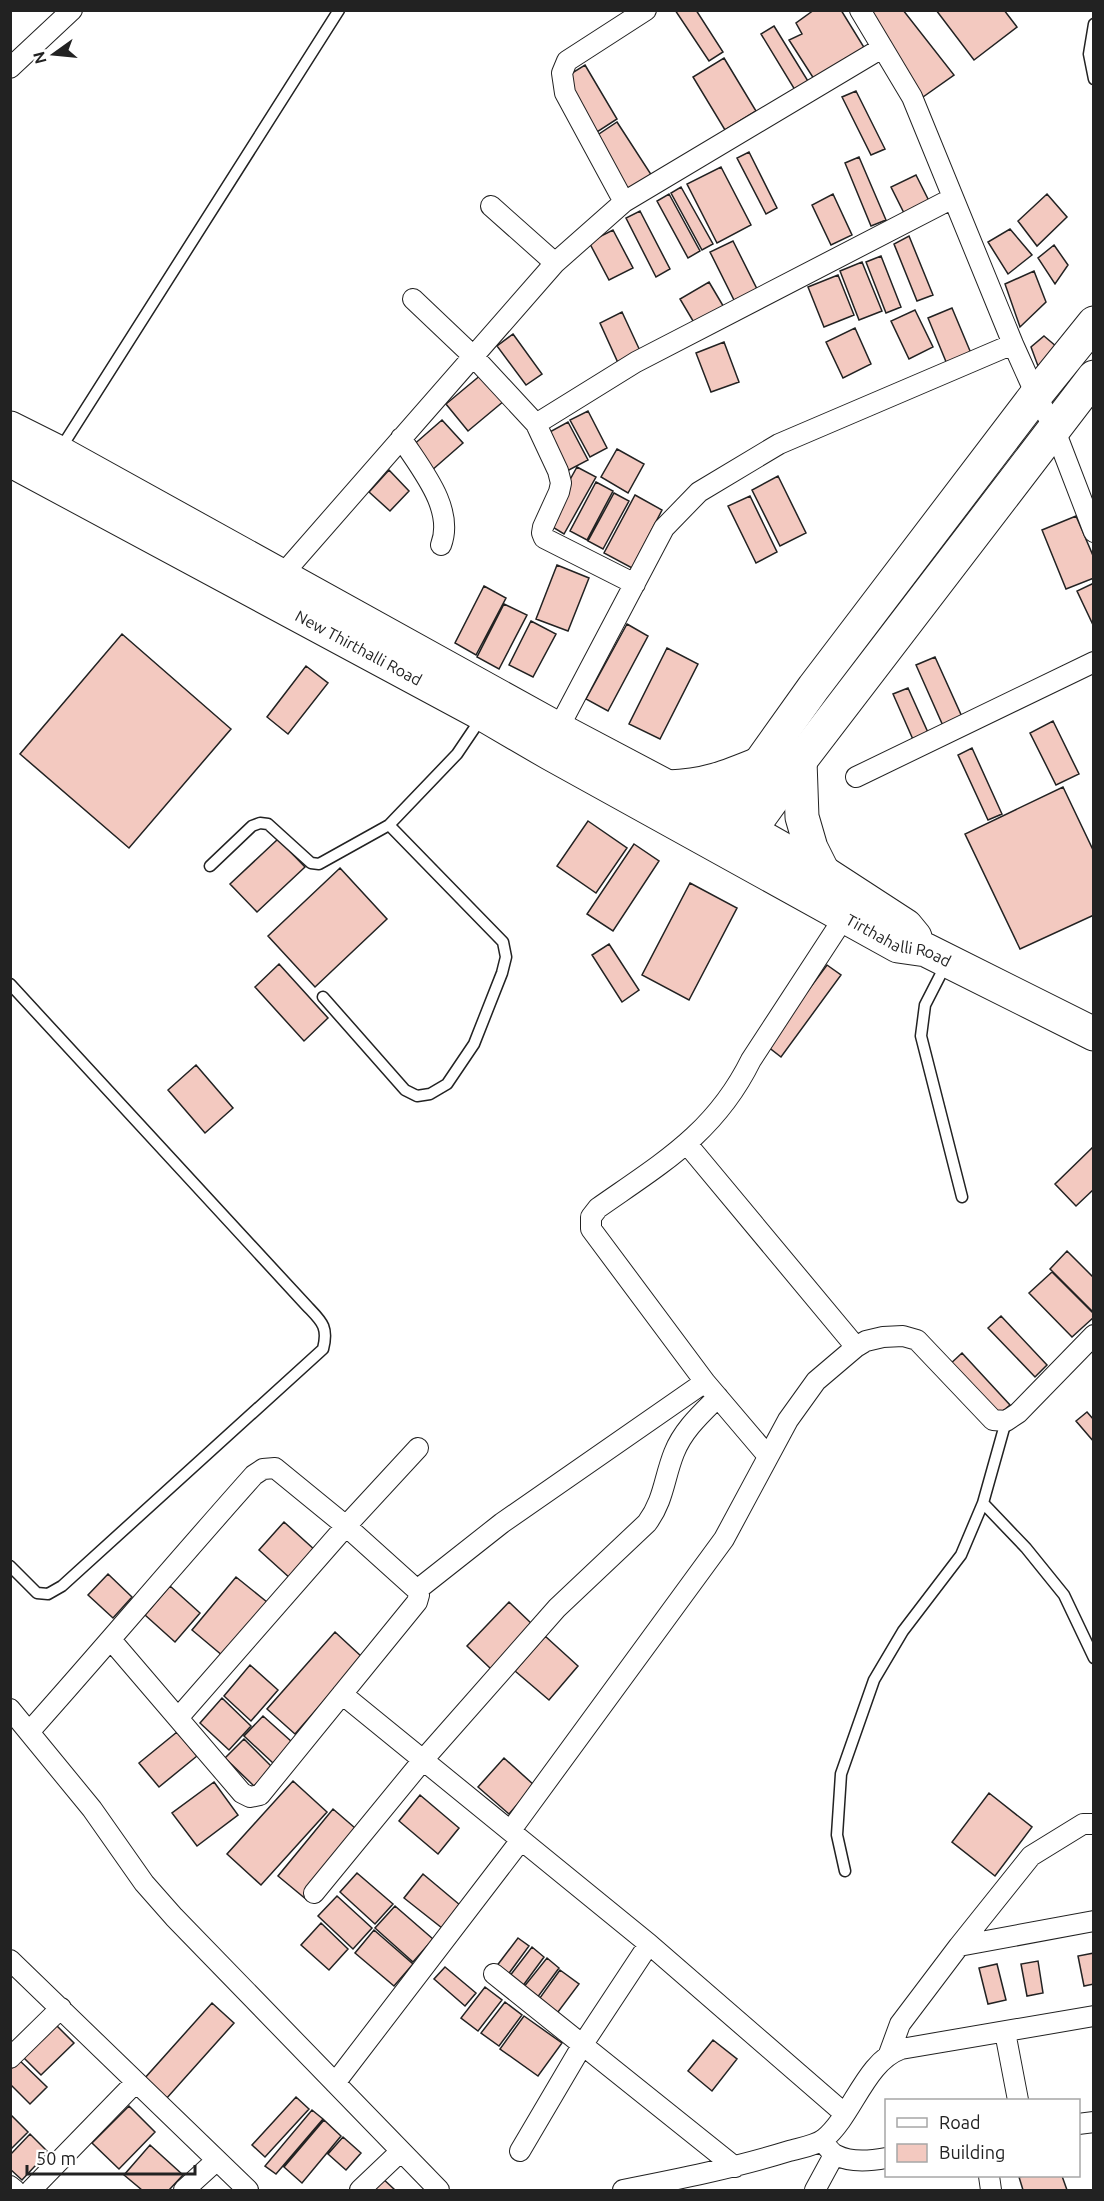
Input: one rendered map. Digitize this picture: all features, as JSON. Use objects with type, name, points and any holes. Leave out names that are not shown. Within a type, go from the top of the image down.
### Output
[{"type":"highway","points":[[727,835],[760,763],[814,687],[1036,395],[1094,323]]},
{"type":"highway","points":[[727,835],[800,761],[1094,377]]},
{"type":"highway","points":[[10,428],[58,452],[558,729],[668,787],[727,835],[823,872],[906,926],[937,956]]},
{"type":"highway","name":"New Thirthalli Road","points":[[10,459],[484,715],[727,835]]},
{"type":"highway","points":[[800,761],[802,817],[811,848],[823,872]]},
{"type":"highway","points":[[668,787],[704,784],[760,763]]},
{"type":"highway","name":"Tirthahalli Road","points":[[727,835],[845,916],[898,946],[937,956],[1094,1034]]},
{"type":"street","points":[[10,68],[72,10]]},
{"type":"street","points":[[624,202],[565,93],[562,73],[567,62],[646,10]]},
{"type":"street","points":[[860,10],[912,97],[1013,344],[1054,428],[1094,532]]},
{"type":"street","points":[[282,575],[555,263],[624,202],[882,48]]},
{"type":"street","points":[[536,424],[636,362],[953,198]]},
{"type":"street","points":[[491,206],[555,263]]},
{"type":"street","points":[[413,299],[473,356],[536,424],[558,471],[561,483],[560,492],[543,527],[544,538],[635,584]]},
{"type":"street","points":[[558,729],[664,528],[699,492],[779,444],[1013,344]]},
{"type":"street","points":[[401,438],[443,509],[446,533],[441,545]]},
{"type":"street","points":[[856,777],[1094,662]]},
{"type":"street","points":[[767,1455],[711,1390],[591,1229],[591,1217],[598,1208],[687,1144],[717,1114],[738,1085],[751,1060],[845,916]]},
{"type":"street","points":[[687,1144],[856,1347]]},
{"type":"street","points":[[335,2083],[516,1835],[724,1539],[767,1455],[788,1420],[816,1381],[866,1341],[903,1336],[917,1340],[993,1420],[1006,1421],[1018,1413],[1094,1335]]},
{"type":"street","points":[[417,1590],[502,1523],[711,1390]]},
{"type":"street","points":[[314,1893],[423,1760],[558,1608],[647,1523],[661,1498],[675,1450],[711,1390]]},
{"type":"street","points":[[178,1718],[346,1526],[418,1448]]},
{"type":"street","points":[[29,1732],[183,1555],[254,1476],[263,1469],[275,1468],[346,1526],[417,1590],[419,1595],[417,1602],[260,1795],[250,1797],[242,1793],[111,1640]]},
{"type":"street","points":[[342,1694],[649,1944],[845,2114]]},
{"type":"street","points":[[10,1709],[92,1809],[144,1883],[166,1908],[439,2190]]},
{"type":"street","points":[[889,2054],[900,2024],[1031,1856],[1083,1824],[1094,1824]]},
{"type":"street","points":[[959,1946],[1094,1922]]},
{"type":"street","points":[[520,2151],[583,2044],[649,1944]]},
{"type":"street","points":[[10,1960],[248,2190]]},
{"type":"street","points":[[494,1974],[735,2167]]},
{"type":"street","points":[[10,2058],[61,2008]]},
{"type":"street","points":[[815,2190],[828,2148],[845,2114],[879,2063],[889,2054],[901,2049],[1094,2016]]},
{"type":"street","points":[[1005,2032],[1018,2099]]},
{"type":"street","points":[[31,2190],[136,2082]]},
{"type":"street","points":[[623,2190],[828,2148],[866,2161],[885,2158]]},
{"type":"street","points":[[360,2190],[401,2151]]},
{"type":"street","points":[[184,2190],[216,2160]]},
{"type":"street","points":[[10,2186],[15,2190]]},
{"type":"lane","points":[[58,452],[339,10]]},
{"type":"lane","points":[[1094,24],[1089,54],[1094,80]]},
{"type":"lane","points":[[210,866],[252,826],[260,823],[268,824],[311,863],[319,864],[389,825],[458,754],[484,715]]},
{"type":"lane","points":[[323,998],[405,1090],[417,1096],[430,1094],[447,1084],[474,1044],[502,973],[506,957],[503,942],[389,825]]},
{"type":"lane","points":[[937,956],[925,1005],[921,1036],[962,1197]]},
{"type":"lane","points":[[10,984],[312,1312],[324,1326],[326,1337],[323,1349],[62,1586],[48,1594],[37,1593],[10,1566]]},
{"type":"lane","points":[[845,1871],[837,1835],[841,1774],[874,1680],[903,1631],[961,1555],[984,1503],[1006,1421]]},
{"type":"lane","points":[[984,1503],[1026,1548],[1064,1595],[1094,1658]]},
{"type":"building","points":[[675,10],[696,10],[723,52],[709,61]]},
{"type":"building","points":[[814,10],[841,10],[865,49],[814,79],[789,40],[802,34],[796,23]]},
{"type":"building","points":[[872,10],[903,10],[954,75],[923,97],[870,12]]},
{"type":"building","points":[[936,10],[1004,10],[1017,27],[974,60]]},
{"type":"building","points":[[774,26],[811,86],[798,95],[761,34]]},
{"type":"building","points":[[724,58],[756,111],[725,130],[693,77]]},
{"type":"building","points":[[585,65],[617,119],[597,132],[564,78]]},
{"type":"building","points":[[856,91],[885,149],[871,155],[842,97]]},
{"type":"building","points":[[617,122],[652,176],[625,193],[590,140]]},
{"type":"building","points":[[749,152],[777,208],[766,214],[737,158]]},
{"type":"building","points":[[859,157],[886,220],[871,226],[845,163]]},
{"type":"building","points":[[721,167],[751,225],[717,243],[687,184]]},
{"type":"building","points":[[916,175],[932,207],[907,219],[891,187]]},
{"type":"building","points":[[681,187],[713,244],[702,250],[671,193]]},
{"type":"building","points":[[669,194],[700,251],[688,258],[657,201]]},
{"type":"building","points":[[833,194],[852,235],[831,245],[812,205]]},
{"type":"building","points":[[1047,194],[1067,217],[1037,246],[1018,221]]},
{"type":"building","points":[[640,211],[670,269],[656,277],[626,218]]},
{"type":"building","points":[[1010,229],[1032,255],[1008,274],[988,242]]},
{"type":"building","points":[[613,230],[633,268],[609,280],[589,242]]},
{"type":"building","points":[[909,236],[933,295],[917,301],[894,244]]},
{"type":"building","points":[[733,241],[759,293],[736,304],[710,252]]},
{"type":"building","points":[[1054,245],[1068,265],[1055,284],[1038,258]]},
{"type":"building","points":[[881,256],[901,307],[886,313],[866,262]]},
{"type":"building","points":[[862,262],[882,311],[859,320],[840,271]]},
{"type":"building","points":[[1034,271],[1046,302],[1020,327],[1005,284]]},
{"type":"building","points":[[838,275],[854,315],[824,327],[808,287]]},
{"type":"building","points":[[709,282],[725,309],[696,326],[680,299]]},
{"type":"building","points":[[952,308],[973,358],[949,369],[928,318]]},
{"type":"building","points":[[915,310],[933,347],[909,359],[891,321]]},
{"type":"building","points":[[622,312],[642,355],[619,365],[600,323]]},
{"type":"building","points":[[855,328],[871,364],[843,378],[826,342]]},
{"type":"building","points":[[513,334],[542,374],[526,385],[497,346]]},
{"type":"building","points":[[1044,336],[1057,347],[1038,366],[1031,347]]},
{"type":"building","points":[[724,342],[739,382],[711,392],[696,353]]},
{"type":"building","points":[[482,374],[504,401],[468,431],[446,404]]},
{"type":"building","points":[[588,411],[607,448],[590,457],[570,420]]},
{"type":"building","points":[[442,420],[463,443],[431,471],[411,447]]},
{"type":"building","points":[[568,422],[588,460],[567,471],[546,434]]},
{"type":"building","points":[[617,449],[644,464],[628,493],[601,477]]},
{"type":"building","points":[[577,467],[596,477],[564,534],[546,523]]},
{"type":"building","points":[[389,470],[409,491],[390,511],[369,492]]},
{"type":"building","points":[[778,476],[806,533],[780,546],[752,490]]},
{"type":"building","points":[[596,482],[613,491],[587,540],[570,531]]},
{"type":"building","points":[[614,493],[629,501],[603,549],[588,541]]},
{"type":"building","points":[[635,495],[662,510],[632,568],[604,553]]},
{"type":"building","points":[[750,496],[777,552],[756,563],[728,506]]},
{"type":"building","points":[[1076,516],[1094,558],[1094,578],[1066,589],[1042,530]]},
{"type":"building","points":[[557,565],[589,578],[568,631],[536,619]]},
{"type":"building","points":[[1094,583],[1094,627],[1077,591]]},
{"type":"building","points":[[484,586],[506,598],[476,655],[455,643]]},
{"type":"building","points":[[504,604],[527,615],[499,669],[477,657]]},
{"type":"building","points":[[531,621],[556,634],[533,677],[509,665]]},
{"type":"building","points":[[627,624],[648,636],[608,711],[586,699]]},
{"type":"building","points":[[122,634],[231,729],[129,848],[20,754]]},
{"type":"building","points":[[667,648],[698,664],[660,739],[629,724]]},
{"type":"building","points":[[935,657],[963,719],[944,728],[916,665]]},
{"type":"building","points":[[306,666],[328,683],[288,734],[267,717]]},
{"type":"building","points":[[908,688],[930,737],[915,744],[893,694]]},
{"type":"building","points":[[1053,721],[1079,774],[1056,785],[1030,733]]},
{"type":"building","points":[[972,748],[1002,814],[988,820],[958,755]]},
{"type":"building","points":[[1063,787],[1094,852],[1094,915],[1020,949],[965,834]]},
{"type":"building","points":[[588,821],[627,848],[596,893],[557,866]]},
{"type":"building","points":[[278,839],[305,867],[257,912],[230,884]]},
{"type":"building","points":[[634,844],[659,861],[613,931],[587,914]]},
{"type":"building","points":[[340,868],[387,919],[315,987],[268,936]]},
{"type":"building","points":[[690,883],[737,908],[689,1000],[642,975]]},
{"type":"building","points":[[609,944],[639,990],[622,1002],[592,955]]},
{"type":"building","points":[[279,964],[328,1018],[304,1041],[255,987]]},
{"type":"building","points":[[827,965],[841,975],[781,1057],[767,1046]]},
{"type":"building","points":[[196,1065],[233,1108],[205,1133],[168,1090]]},
{"type":"building","points":[[1094,1146],[1094,1189],[1076,1206],[1055,1184]]},
{"type":"building","points":[[1067,1251],[1094,1278],[1094,1313],[1050,1269]]},
{"type":"building","points":[[1052,1272],[1094,1314],[1094,1317],[1072,1337],[1029,1293]]},
{"type":"building","points":[[1001,1316],[1047,1365],[1035,1377],[988,1328]]},
{"type":"building","points":[[962,1353],[1010,1405],[995,1418],[948,1366]]},
{"type":"building","points":[[1087,1412],[1094,1420],[1094,1442],[1076,1421]]},
{"type":"building","points":[[284,1522],[316,1551],[291,1579],[259,1550]]},
{"type":"building","points":[[108,1574],[132,1597],[113,1618],[88,1595]]},
{"type":"building","points":[[236,1577],[267,1602],[223,1656],[192,1630]]},
{"type":"building","points":[[170,1586],[200,1613],[175,1642],[145,1615]]},
{"type":"building","points":[[509,1602],[533,1625],[491,1669],[467,1646]]},
{"type":"building","points":[[335,1632],[362,1657],[295,1734],[267,1709]]},
{"type":"building","points":[[545,1636],[578,1666],[549,1700],[515,1671]]},
{"type":"building","points":[[250,1665],[278,1690],[251,1721],[224,1696]]},
{"type":"building","points":[[222,1698],[251,1726],[229,1750],[200,1723]]},
{"type":"building","points":[[263,1716],[292,1742],[273,1763],[244,1736]]},
{"type":"building","points":[[177,1732],[197,1756],[159,1787],[139,1763]]},
{"type":"building","points":[[244,1739],[272,1767],[254,1786],[225,1758]]},
{"type":"building","points":[[504,1758],[534,1785],[509,1814],[478,1787]]},
{"type":"building","points":[[293,1781],[327,1812],[261,1885],[227,1854]]},
{"type":"building","points":[[214,1782],[238,1815],[197,1846],[172,1813]]},
{"type":"building","points":[[989,1793],[1032,1827],[995,1876],[952,1842]]},
{"type":"building","points":[[420,1795],[459,1828],[438,1854],[399,1821]]},
{"type":"building","points":[[333,1809],[362,1834],[307,1900],[278,1876]]},
{"type":"building","points":[[357,1873],[393,1904],[375,1924],[340,1892]]},
{"type":"building","points":[[423,1874],[460,1905],[442,1928],[404,1898]]},
{"type":"building","points":[[337,1896],[372,1928],[353,1949],[318,1916]]},
{"type":"building","points":[[395,1906],[433,1939],[413,1962],[375,1928]]},
{"type":"building","points":[[321,1923],[348,1949],[329,1970],[301,1945]]},
{"type":"building","points":[[374,1930],[413,1964],[394,1986],[355,1953]]},
{"type":"building","points":[[518,1938],[529,1946],[507,1976],[496,1967]]},
{"type":"building","points":[[532,1947],[544,1957],[522,1987],[509,1977]]},
{"type":"building","points":[[1094,1953],[1094,1984],[1084,1986],[1078,1956]]},
{"type":"building","points":[[547,1958],[559,1968],[537,1998],[523,1988]]},
{"type":"building","points":[[1038,1961],[1043,1993],[1027,1996],[1021,1964]]},
{"type":"building","points":[[997,1964],[1006,2000],[988,2004],[979,1968]]},
{"type":"building","points":[[445,1967],[476,1993],[465,2006],[434,1979]]},
{"type":"building","points":[[560,1970],[579,1984],[555,2016],[537,2002]]},
{"type":"building","points":[[485,1987],[502,2000],[478,2031],[461,2018]]},
{"type":"building","points":[[505,2002],[522,2015],[499,2046],[481,2033]]},
{"type":"building","points":[[212,2003],[234,2023],[166,2099],[144,2079]]},
{"type":"building","points":[[524,2016],[562,2043],[538,2076],[500,2049]]},
{"type":"building","points":[[52,2021],[74,2043],[41,2075],[20,2054]]},
{"type":"building","points":[[713,2040],[737,2059],[712,2091],[688,2071]]},
{"type":"building","points":[[16,2057],[47,2087],[30,2104],[10,2084],[10,2063]]},
{"type":"building","points":[[296,2097],[309,2109],[265,2157],[252,2145]]},
{"type":"building","points":[[129,2106],[155,2132],[119,2169],[92,2143]]},
{"type":"building","points":[[312,2110],[323,2119],[276,2174],[265,2166]]},
{"type":"building","points":[[10,2114],[28,2132],[10,2150]]},
{"type":"building","points":[[324,2120],[341,2136],[302,2183],[284,2167]]},
{"type":"building","points":[[30,2134],[48,2152],[22,2180],[10,2169],[10,2155]]},
{"type":"building","points":[[343,2137],[361,2153],[346,2170],[328,2154]]},
{"type":"building","points":[[150,2145],[183,2175],[169,2190],[142,2190],[124,2175]]},
{"type":"building","points":[[380,2176],[395,2190],[367,2190]]},
{"type":"building","points":[[1019,2177],[1062,2177],[1067,2190],[1023,2190]]}]
